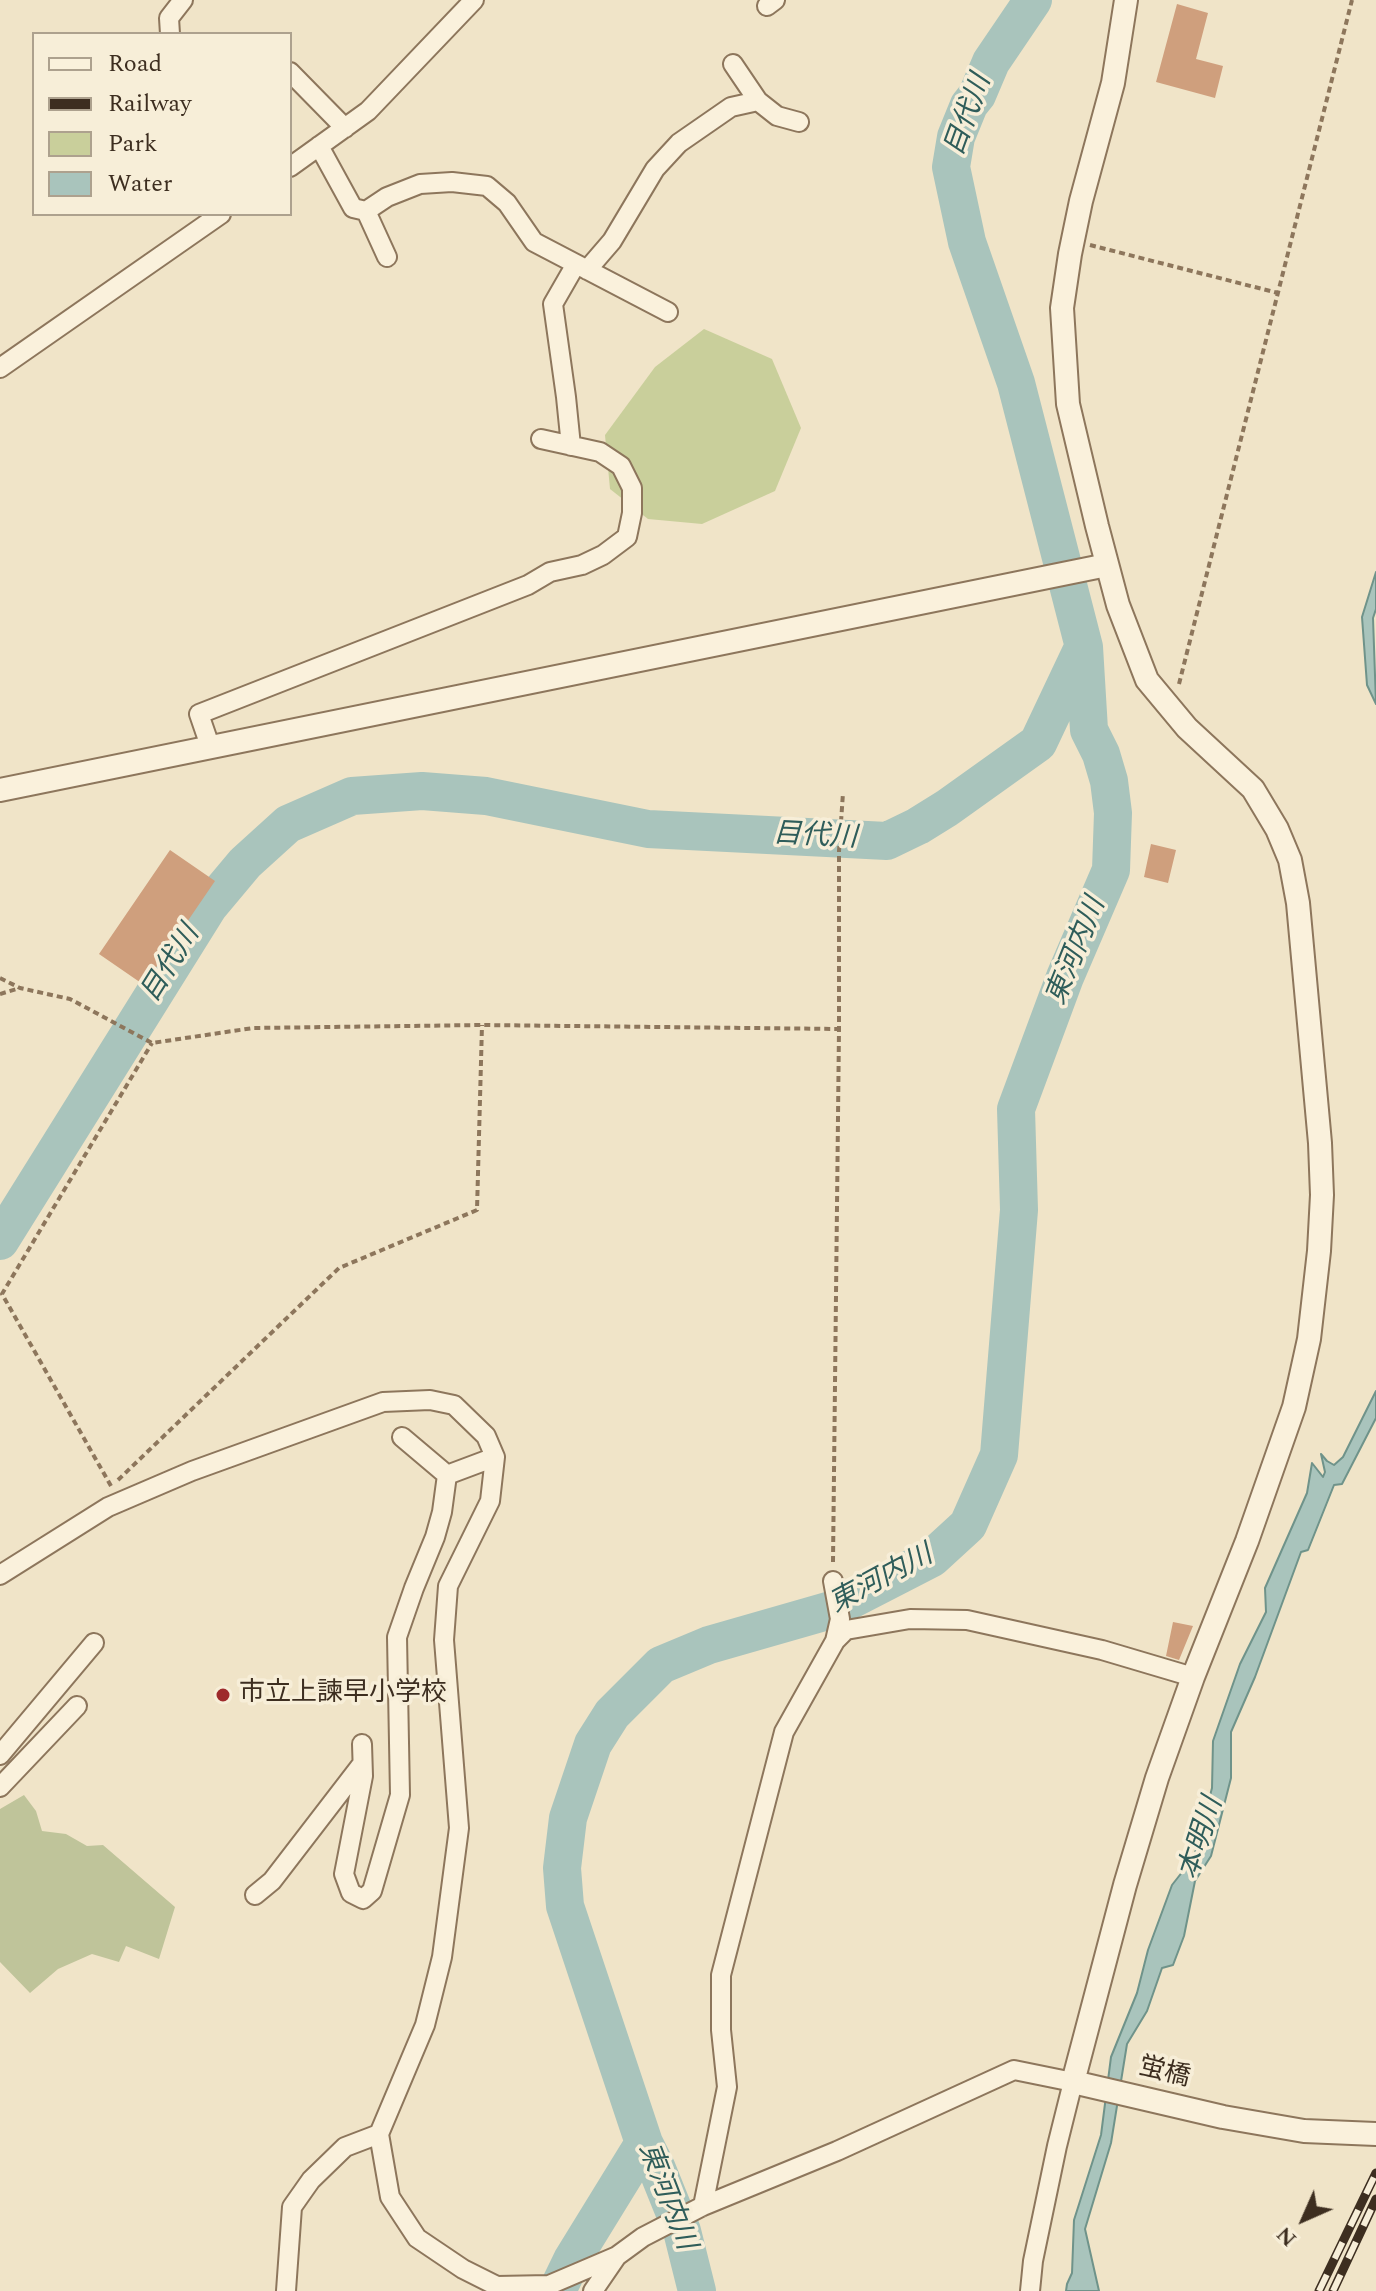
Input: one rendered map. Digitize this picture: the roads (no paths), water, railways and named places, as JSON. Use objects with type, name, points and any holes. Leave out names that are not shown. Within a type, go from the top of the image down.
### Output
[{"type":"street","points":[[170,32],[169,18],[183,0]]},
{"type":"street","points":[[292,166],[368,111],[474,0]]},
{"type":"street","points":[[1030,2291],[1033,2261],[1057,2146],[1082,2084],[1125,1885],[1149,1804],[1294,1407],[1309,1339],[1322,1195],[1298,903],[1290,860],[1277,829],[1253,789],[1172,711],[1147,680],[1100,567],[1068,404],[1062,308],[1072,241],[1113,83],[1126,10]]},
{"type":"street","points":[[733,64],[758,101],[777,116],[799,122]]},
{"type":"street","points":[[292,74],[345,128]]},
{"type":"street","points":[[571,446],[553,304],[582,267],[612,241],[655,169],[679,143],[731,107],[758,101]]},
{"type":"street","points":[[319,146],[353,208],[366,211],[387,197],[420,184],[452,182],[487,186],[507,203],[534,242],[668,312]]},
{"type":"street","points":[[366,211],[387,257]]},
{"type":"street","points":[[0,368],[218,216]]},
{"type":"street","points":[[210,746],[199,714],[528,585],[550,572],[582,565],[603,555],[627,537],[632,513],[632,488],[621,466],[600,452],[541,439]]},
{"type":"street","points":[[0,790],[1100,567]]},
{"type":"street","points":[[0,1575],[129,1497],[383,1402],[430,1400],[454,1405],[486,1436],[495,1457],[490,1501],[448,1586],[444,1640],[459,1828],[442,1957],[425,2025],[379,2134],[390,2197],[417,2238],[463,2269],[497,2286],[549,2285],[617,2256],[643,2237],[697,2209],[837,2151],[1014,2070],[1082,2084]]},
{"type":"street","points":[[402,1437],[447,1475]]},
{"type":"street","points":[[447,1475],[495,1457]]},
{"type":"street","points":[[362,1744],[363,1776],[344,1874],[351,1893],[363,1899],[372,1891],[400,1795],[397,1637],[435,1537],[447,1475]]},
{"type":"street","points":[[833,1581],[840,1619],[835,1641]]},
{"type":"street","points":[[697,2209],[727,2087],[721,2030],[721,1975],[784,1732],[835,1641],[846,1630],[910,1619],[967,1620],[1102,1650],[1193,1677]]},
{"type":"street","points":[[0,1755],[94,1643]]},
{"type":"street","points":[[0,1787],[77,1706]]},
{"type":"street","points":[[255,1895],[272,1881],[362,1764]]},
{"type":"street","name":"蛍橋","points":[[1082,2084],[1223,2117],[1304,2131],[1376,2134]]},
{"type":"street","points":[[286,2291],[292,2207],[311,2180],[345,2147],[379,2134]]},
{"type":"street","points":[[593,2291],[617,2256]]},
{"type":"water","points":[[1376,572],[1376,609],[1373,618],[1376,704],[1367,685],[1362,617]]},
{"type":"water","name":"本明川","points":[[1376,1391],[1376,1418],[1342,1484],[1334,1485],[1308,1550],[1301,1552],[1255,1677],[1231,1732],[1231,1778],[1211,1856],[1195,1881],[1184,1936],[1173,1965],[1162,1968],[1147,2011],[1127,2044],[1111,2143],[1085,2229],[1099,2291],[1066,2291],[1072,2273],[1074,2220],[1101,2135],[1111,2057],[1137,1993],[1148,1950],[1172,1885],[1194,1857],[1212,1788],[1213,1741],[1240,1664],[1266,1612],[1265,1588],[1307,1493],[1312,1463],[1323,1477],[1325,1472],[1321,1454],[1334,1465],[1343,1457]]},
{"type":"waterway","name":"東河内川","points":[[697,2291],[682,2231],[644,2143],[565,1906],[562,1868],[568,1818],[593,1744],[612,1714],[661,1665],[709,1645],[831,1610],[932,1558],[968,1525],[999,1455],[1019,1210],[1016,1109],[1065,977],[1111,870],[1113,813],[1109,781],[1101,754],[1089,730],[1084,647],[1016,383],[967,242],[951,167],[956,137],[969,105],[977,95],[991,62],[1033,0]]},
{"type":"waterway","name":"目代川","points":[[0,1241],[209,906],[245,863],[288,824],[352,796],[422,791],[486,796],[648,829],[887,841],[947,808],[1038,743],[1082,650]]},
{"type":"waterway","points":[[557,2291],[572,2260],[644,2143]]},
{"type":"railway","points":[[1319,2291],[1376,2173]]},
{"type":"railway","points":[[1333,2291],[1376,2199]]},
{"type":"place","name":"市立上諫早小学校","points":[[223,1695]]}]
